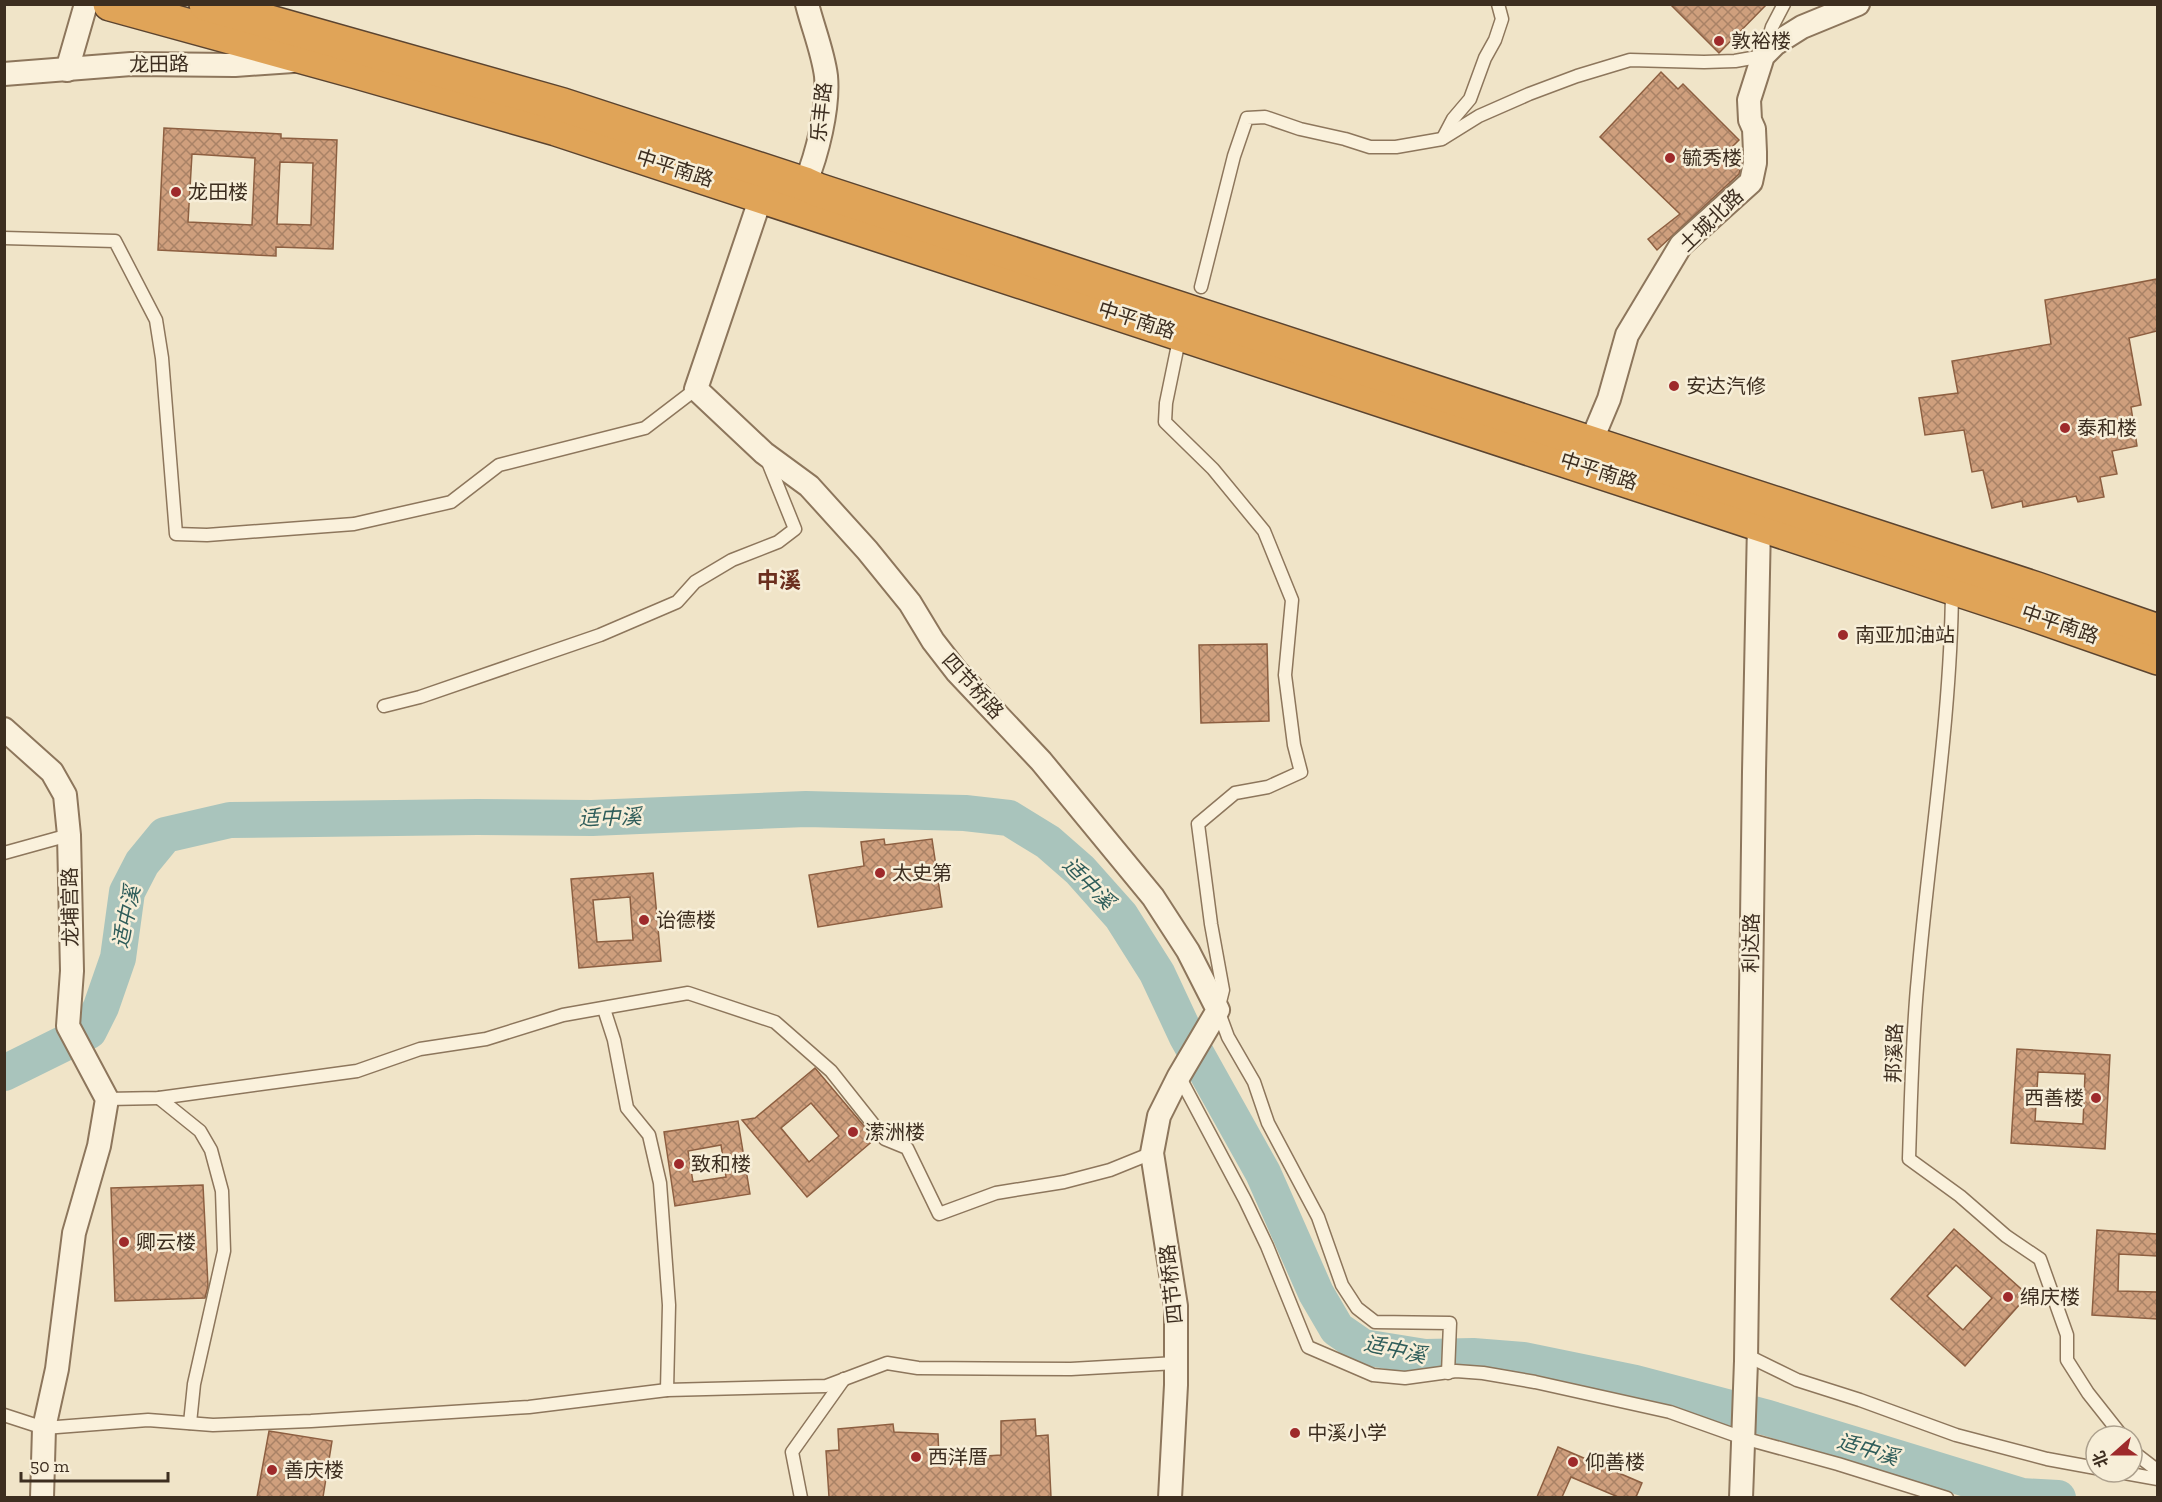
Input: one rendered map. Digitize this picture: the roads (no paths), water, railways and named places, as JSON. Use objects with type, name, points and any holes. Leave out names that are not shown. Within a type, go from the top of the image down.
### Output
[{"type":"highway","name":"中平南路","points":[[110,4],[556,129],[1952,587],[2157,658]]},
{"type":"highway","points":[[206,4],[563,105],[2026,585],[2157,631]]},
{"type":"street","points":[[67,70],[86,4]]},
{"type":"street","name":"乐丰路","points":[[805,184],[816,157],[826,88],[824,66],[807,4]]},
{"type":"street","points":[[1762,56],[1775,44],[1802,27],[1858,4]]},
{"type":"street","name":"土城北路","points":[[1591,442],[1609,399],[1627,335],[1681,244],[1751,182],[1755,152],[1749,100],[1762,56]]},
{"type":"street","name":"龙田路","points":[[4,74],[131,64],[235,65],[314,60]]},
{"type":"street","points":[[696,389],[761,196]]},
{"type":"street","name":"四节桥路","points":[[696,389],[764,453],[809,486],[846,526],[910,603],[933,641],[957,672],[1041,761],[1159,905],[1188,951],[1218,1010],[1179,1076],[1159,1116],[1152,1153],[1176,1306],[1170,1497]]},
{"type":"street","name":"利达路","points":[[1743,1432],[1759,524]]},
{"type":"street","name":"龙埔宫路","points":[[4,729],[52,772],[65,795],[69,835],[72,971],[68,1026],[107,1099]]},
{"type":"street","points":[[42,1497],[44,1428],[57,1370],[74,1233],[99,1146],[107,1099]]},
{"type":"street","points":[[1741,1497],[1743,1432]]},
{"type":"lane","points":[[1442,139],[1453,119],[1470,99],[1485,58],[1495,40],[1502,19],[1498,4]]},
{"type":"lane","points":[[1772,27],[1774,4]]},
{"type":"lane","points":[[1201,287],[1234,156],[1247,118],[1265,117],[1300,129],[1370,147],[1396,147],[1442,139],[1479,116],[1519,99],[1577,76],[1630,60],[1704,62],[1735,61],[1762,56],[1772,27],[1784,4]]},
{"type":"lane","points":[[4,238],[115,241],[156,320],[162,358],[176,534],[207,535],[354,524],[451,502],[500,465],[645,428],[696,389]]},
{"type":"lane","points":[[1180,334],[1166,403],[1166,422],[1213,469],[1264,531],[1292,600],[1285,675],[1294,745],[1301,772],[1268,787],[1235,793],[1198,824],[1211,924],[1223,990],[1218,1010],[1228,1038],[1254,1082],[1268,1123],[1318,1217],[1342,1285],[1357,1308],[1375,1322],[1450,1323],[1448,1372]]},
{"type":"lane","points":[[384,706],[420,697],[600,635],[677,602],[695,582],[732,560],[778,542],[795,529],[764,453]]},
{"type":"lane","name":"邦溪路","points":[[1952,587],[1952,643],[1914,1030],[1909,1159],[1960,1196],[2006,1236],[2040,1259],[2067,1335],[2067,1360],[2088,1393],[2113,1424]]},
{"type":"lane","points":[[4,853],[69,835]]},
{"type":"lane","points":[[107,1099],[159,1098],[357,1071],[420,1049],[486,1039],[563,1016],[688,993],[775,1022],[831,1071],[885,1139],[907,1148],[939,1214],[996,1193],[1064,1182],[1110,1170],[1152,1153]]},
{"type":"lane","points":[[604,1009],[614,1040],[627,1108],[650,1135],[660,1183],[669,1305],[667,1390]]},
{"type":"lane","points":[[1179,1076],[1267,1246],[1308,1347],[1373,1376],[1405,1378],[1470,1371],[1535,1382],[1670,1412],[1743,1432],[1928,1495],[1947,1497]]},
{"type":"lane","points":[[159,1098],[200,1131],[211,1150],[222,1191],[224,1251],[194,1384],[190,1423]]},
{"type":"lane","points":[[1746,1358],[1797,1380],[1956,1435],[2037,1457],[2084,1466]]},
{"type":"lane","points":[[4,1415],[44,1428],[148,1420],[213,1425],[422,1415],[530,1407],[667,1390],[826,1386],[886,1363],[918,1368],[1071,1369],[1176,1363]]},
{"type":"lane","points":[[801,1497],[792,1452],[844,1379]]},
{"type":"lane","points":[[2144,1461],[2157,1471]]},
{"type":"waterway","name":"适中溪","points":[[4,1073],[89,1031],[101,1007],[118,958],[127,892],[142,863],[165,835],[230,820],[592,818],[806,809],[965,813],[1009,818],[1048,842],[1080,870],[1121,916],[1157,973],[1187,1037],[1263,1173],[1316,1293],[1337,1329],[1363,1347],[1425,1357],[1473,1356],[1523,1360],[1635,1383],[1768,1418],[2022,1496],[2058,1498]]},
{"type":"place","name":"敦裕楼","points":[[1719,41]]},
{"type":"place","name":"毓秀楼","points":[[1670,158]]},
{"type":"place","name":"龙田楼","points":[[176,192]]},
{"type":"place","name":"安达汽修","points":[[1674,386]]},
{"type":"place","name":"泰和楼","points":[[2065,428]]},
{"type":"place","name":"南亚加油站","points":[[1843,635]]},
{"type":"place","name":"太史第","points":[[880,873]]},
{"type":"place","name":"诒德楼","points":[[644,920]]},
{"type":"place","name":"西善楼","points":[[2096,1098]]},
{"type":"place","name":"潆洲楼","points":[[853,1132]]},
{"type":"place","name":"致和楼","points":[[679,1164]]},
{"type":"place","name":"卿云楼","points":[[124,1242]]},
{"type":"place","name":"绵庆楼","points":[[2008,1297]]},
{"type":"place","name":"中溪小学","points":[[1295,1433]]},
{"type":"place","name":"西洋厝","points":[[916,1457]]},
{"type":"place","name":"仰善楼","points":[[1573,1462]]},
{"type":"place","name":"善庆楼","points":[[272,1470]]},
{"type":"district","name":"中溪","points":[[779,580]]}]
